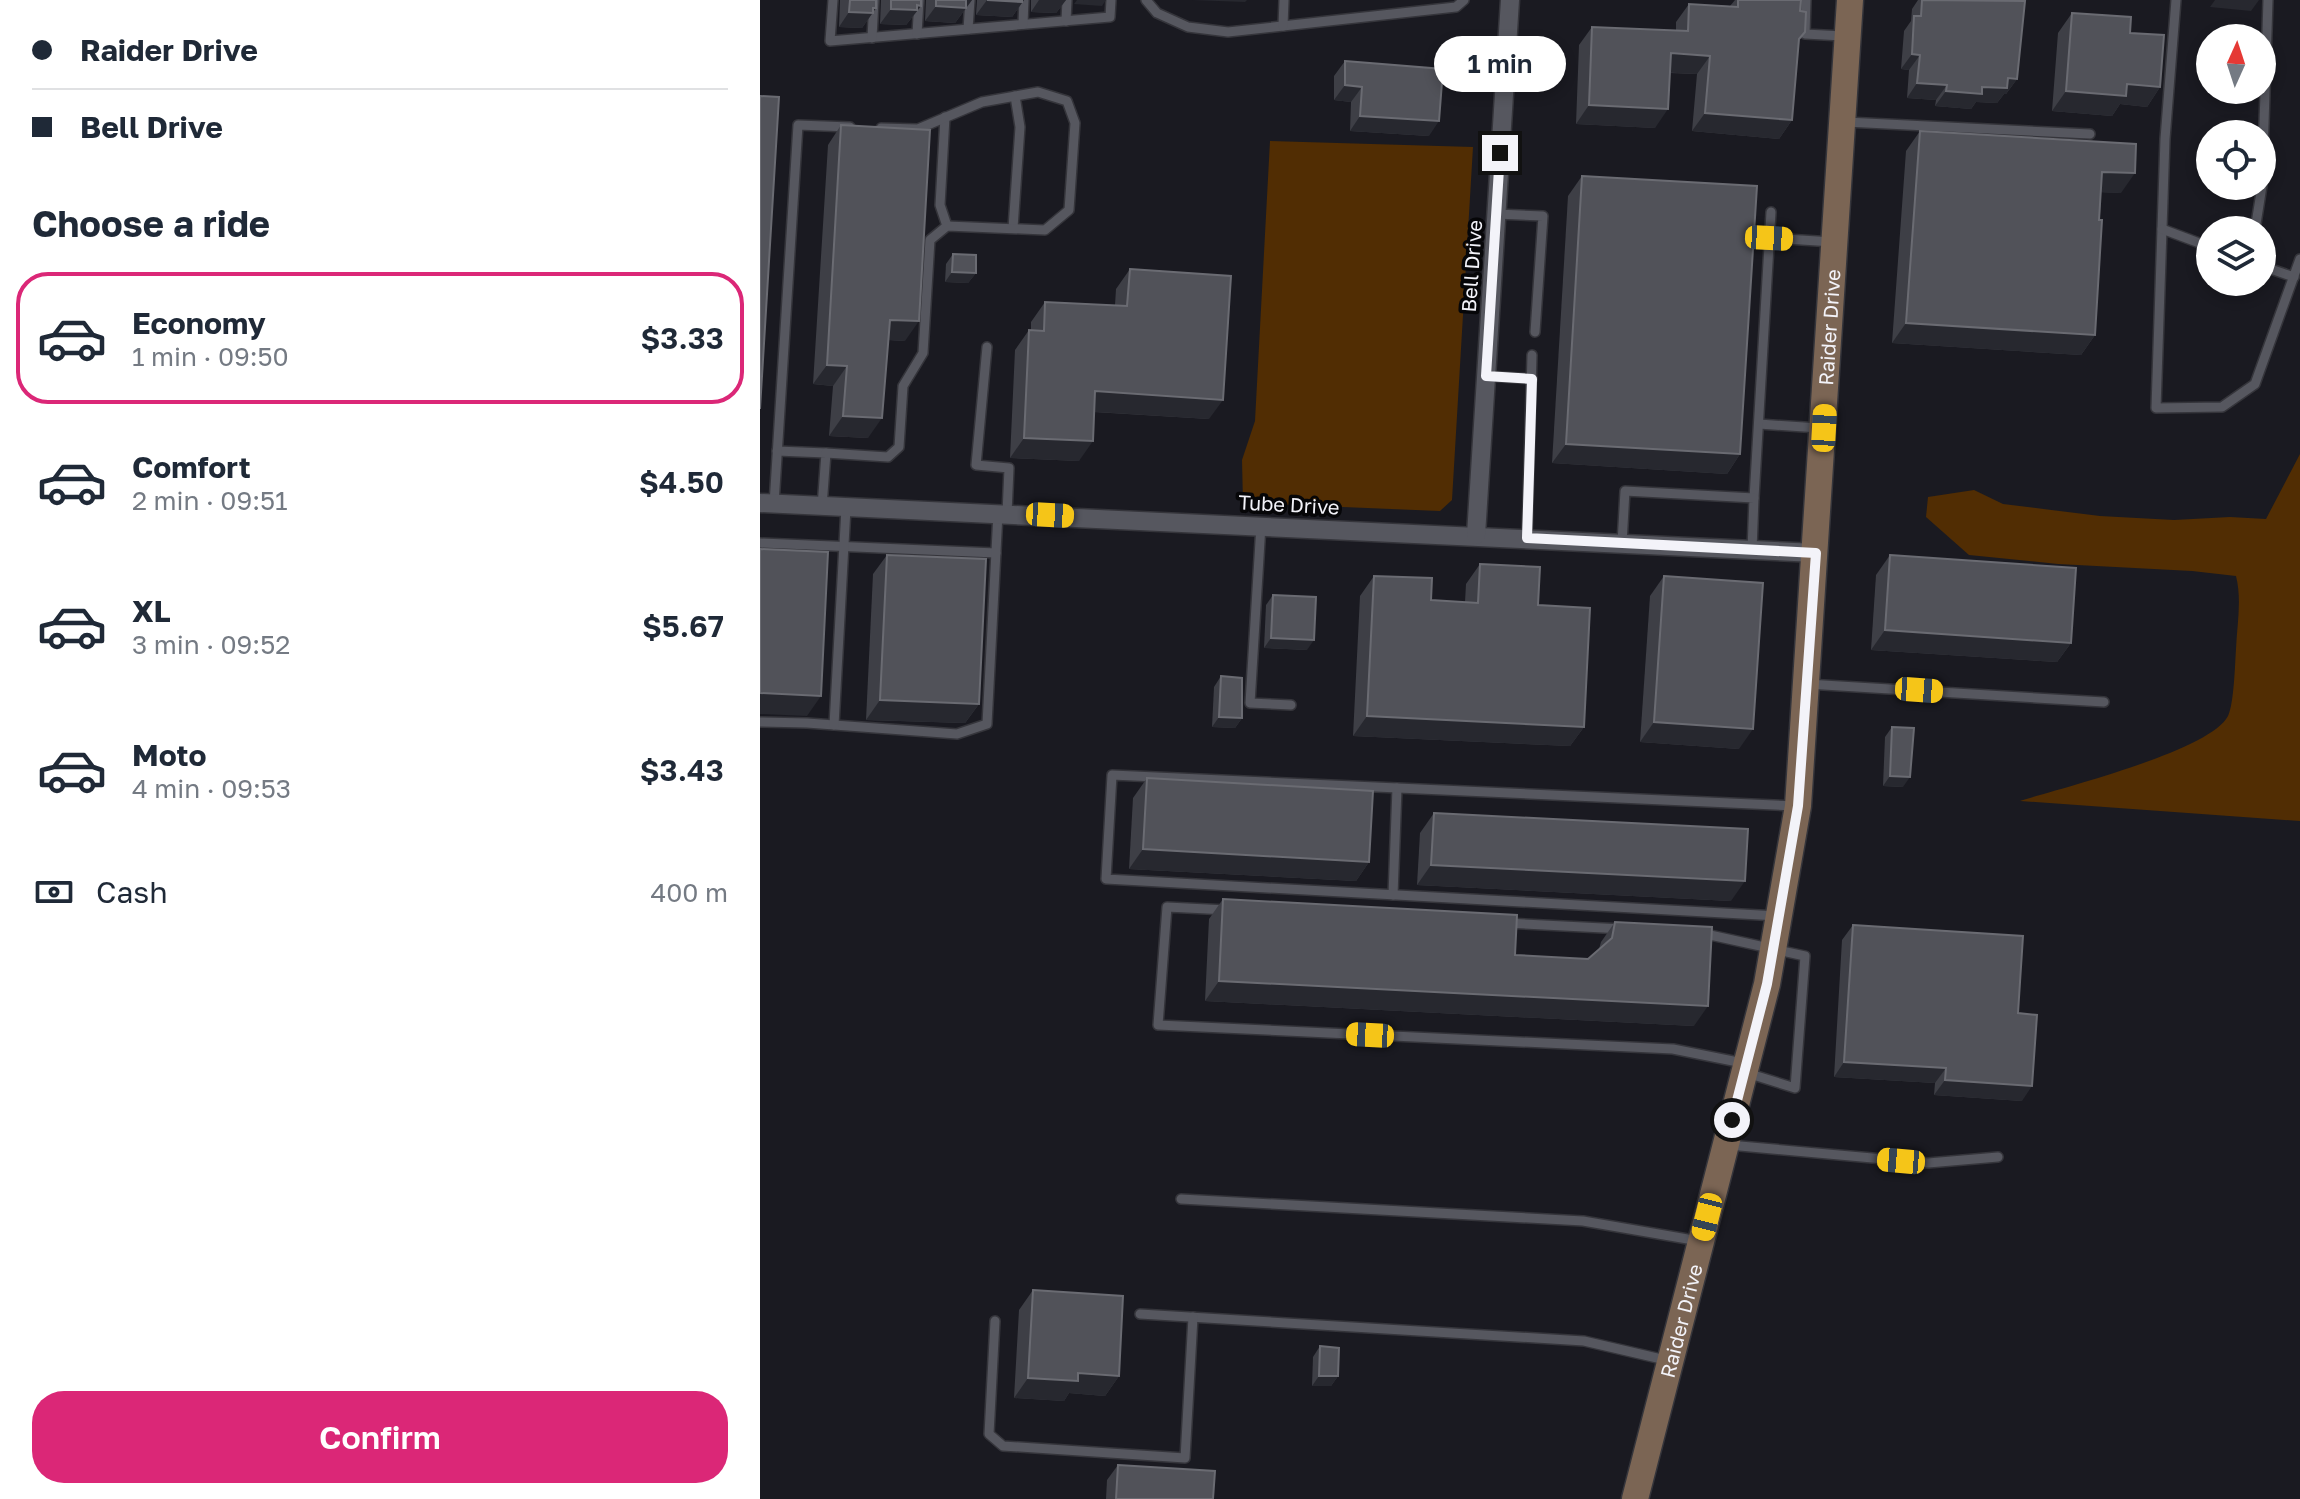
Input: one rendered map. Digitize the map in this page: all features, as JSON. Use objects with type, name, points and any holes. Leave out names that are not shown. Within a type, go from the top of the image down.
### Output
[{"type":"main road","name":"Raider Drive","points":[[1635,1499],[1745,1068],[1773,948],[1798,806],[1850,0]]},
{"type":"street","name":"Bell Drive","points":[[1476,535],[1510,0]]},
{"type":"street","name":"Tube Drive","points":[[767,504],[1816,553]]},
{"type":"lane","points":[[833,0],[830,41],[1110,17],[1111,0]]},
{"type":"lane","points":[[872,38],[874,0]]},
{"type":"lane","points":[[917,34],[919,0]]},
{"type":"lane","points":[[968,29],[970,0]]},
{"type":"lane","points":[[1023,24],[1024,0]]},
{"type":"lane","points":[[1066,21],[1067,0]]},
{"type":"lane","points":[[1146,0],[1157,13],[1188,27],[1228,32],[1456,7],[1464,0]]},
{"type":"lane","points":[[1283,26],[1284,0]]},
{"type":"lane","points":[[1806,0],[1805,34],[1848,36]]},
{"type":"lane","points":[[2176,0],[2165,139],[2156,408],[2222,407],[2255,384],[2300,259]]},
{"type":"lane","points":[[2264,120],[2268,0]]},
{"type":"lane","points":[[777,451],[888,457],[899,447],[903,386],[923,353],[930,240],[947,226],[1045,230],[1069,210],[1075,123],[1067,101],[1038,92],[982,102],[918,129],[873,127]]},
{"type":"lane","points":[[1013,228],[1020,127],[1015,96]]},
{"type":"lane","points":[[945,117],[940,205],[947,226]]},
{"type":"lane","points":[[1843,122],[2090,134]]},
{"type":"lane","points":[[767,504],[777,451],[798,125],[858,127]]},
{"type":"lane","points":[[1752,550],[1771,212]]},
{"type":"lane","points":[[1496,214],[1543,216],[1535,332]]},
{"type":"lane","points":[[2162,229],[2196,242]]},
{"type":"lane","points":[[1769,238],[1835,242]]},
{"type":"lane","points":[[2276,271],[2294,277]]},
{"type":"lane","points":[[760,722],[957,734],[987,724],[996,553],[1009,468],[976,465],[987,347]]},
{"type":"lane","points":[[1527,538],[1532,355]]},
{"type":"lane","points":[[1486,376],[1532,379]]},
{"type":"lane","points":[[1759,424],[1824,428]]},
{"type":"lane","points":[[822,507],[826,453]]},
{"type":"lane","points":[[1622,543],[1625,491],[1754,498]]},
{"type":"lane","points":[[834,725],[846,508]]},
{"type":"lane","points":[[1261,525],[1250,703],[1291,705]]},
{"type":"lane","points":[[760,543],[996,553]]},
{"type":"lane","points":[[1807,684],[2104,702]]},
{"type":"lane","points":[[1779,916],[1106,879],[1112,775],[1798,806]]},
{"type":"lane","points":[[1393,895],[1397,788]]},
{"type":"lane","points":[[1244,911],[1167,907],[1158,1025],[1673,1049],[1745,1068],[1795,1088],[1805,956],[1694,932]]},
{"type":"lane","points":[[1493,923],[1632,929]]},
{"type":"lane","points":[[1726,1144],[1928,1163],[1998,1157]]},
{"type":"lane","points":[[1181,1199],[1583,1221],[1701,1241]]},
{"type":"lane","points":[[1140,1314],[1584,1341],[1670,1361]]},
{"type":"lane","points":[[995,1321],[989,1434],[1003,1446],[1185,1458],[1193,1317]]},
{"type":"shaded area","points":[[1270,141],[1473,147],[1452,500],[1440,511],[1243,503],[1242,460],[1255,421]]},
{"type":"shaded area","points":[[2300,454],[2300,821],[2020,801],[2133,767],[2194,742],[2216,729],[2228,716],[2233,693],[2239,603],[2236,576],[1969,555],[1926,517],[1928,497],[1974,490],[2003,504],[2100,516],[2174,520],[2266,519]]},
{"type":"building","points":[[850,0],[876,0],[876,8],[873,8],[873,13],[849,12]]},
{"type":"building","points":[[891,0],[921,0],[921,6],[917,5],[917,10],[891,9]]},
{"type":"building","points":[[936,0],[966,0],[966,8],[936,6]]},
{"type":"building","points":[[1738,0],[1801,0],[1800,11],[1806,12],[1805,32],[1799,39],[1792,120],[1705,113],[1710,56],[1671,53],[1668,109],[1589,105],[1592,27],[1688,31],[1689,4],[1738,7]]},
{"type":"building","points":[[1922,0],[2025,1],[2017,79],[2008,78],[2007,88],[1982,87],[1982,94],[1946,91],[1947,85],[1917,83],[1920,55],[1912,54],[1914,16],[1921,16]]},
{"type":"building","points":[[2072,13],[2131,17],[2130,33],[2164,35],[2160,87],[2127,84],[2126,96],[2066,91]]},
{"type":"building","points":[[1345,61],[1443,69],[1439,121],[1360,116],[1362,87],[1345,85]]},
{"type":"building","points":[[760,96],[779,97],[760,409]]},
{"type":"building","points":[[841,125],[930,130],[919,321],[890,320],[882,418],[843,416],[847,366],[827,365]]},
{"type":"building","points":[[1920,131],[2136,144],[2135,173],[2102,172],[2095,335],[1906,323]]},
{"type":"building","points":[[1582,176],[1757,186],[1740,454],[1566,444]]},
{"type":"building","points":[[953,254],[976,255],[976,273],[952,272]]},
{"type":"building","points":[[1130,269],[1231,276],[1223,400],[1095,391],[1093,441],[1024,438],[1029,330],[1044,331],[1045,302],[1127,306]]},
{"type":"building","points":[[760,549],[828,552],[821,696],[760,693]]},
{"type":"building","points":[[887,555],[986,559],[979,704],[880,700]]},
{"type":"building","points":[[1890,555],[2076,568],[2071,643],[1885,630]]},
{"type":"building","points":[[1480,564],[1540,567],[1538,605],[1590,608],[1584,727],[1367,716],[1374,576],[1432,578],[1431,600],[1478,603]]},
{"type":"building","points":[[1664,576],[1763,583],[1753,729],[1654,722]]},
{"type":"building","points":[[1273,595],[1316,597],[1314,640],[1271,638]]},
{"type":"building","points":[[1221,676],[1242,678],[1242,718],[1219,717]]},
{"type":"building","points":[[1892,727],[1914,728],[1910,777],[1890,776]]},
{"type":"building","points":[[1147,778],[1373,791],[1369,862],[1143,849]]},
{"type":"building","points":[[1434,813],[1748,829],[1745,881],[1431,865]]},
{"type":"building","points":[[1223,899],[1517,915],[1515,955],[1588,959],[1612,938],[1615,922],[1712,927],[1708,1006],[1219,981]]},
{"type":"building","points":[[1853,925],[2023,936],[2018,1013],[2037,1015],[2032,1086],[1945,1080],[1946,1068],[1844,1062]]},
{"type":"building","points":[[1033,1290],[1123,1296],[1119,1376],[1078,1373],[1078,1381],[1028,1378]]},
{"type":"building","points":[[1320,1346],[1339,1348],[1338,1376],[1319,1376]]},
{"type":"building","points":[[1118,1465],[1215,1471],[1213,1499],[1116,1499]]},
{"type":"route","points":[[1500,153],[1486,376],[1532,379],[1527,538],[1816,553],[1798,806],[1767,984],[1732,1120]]}]
